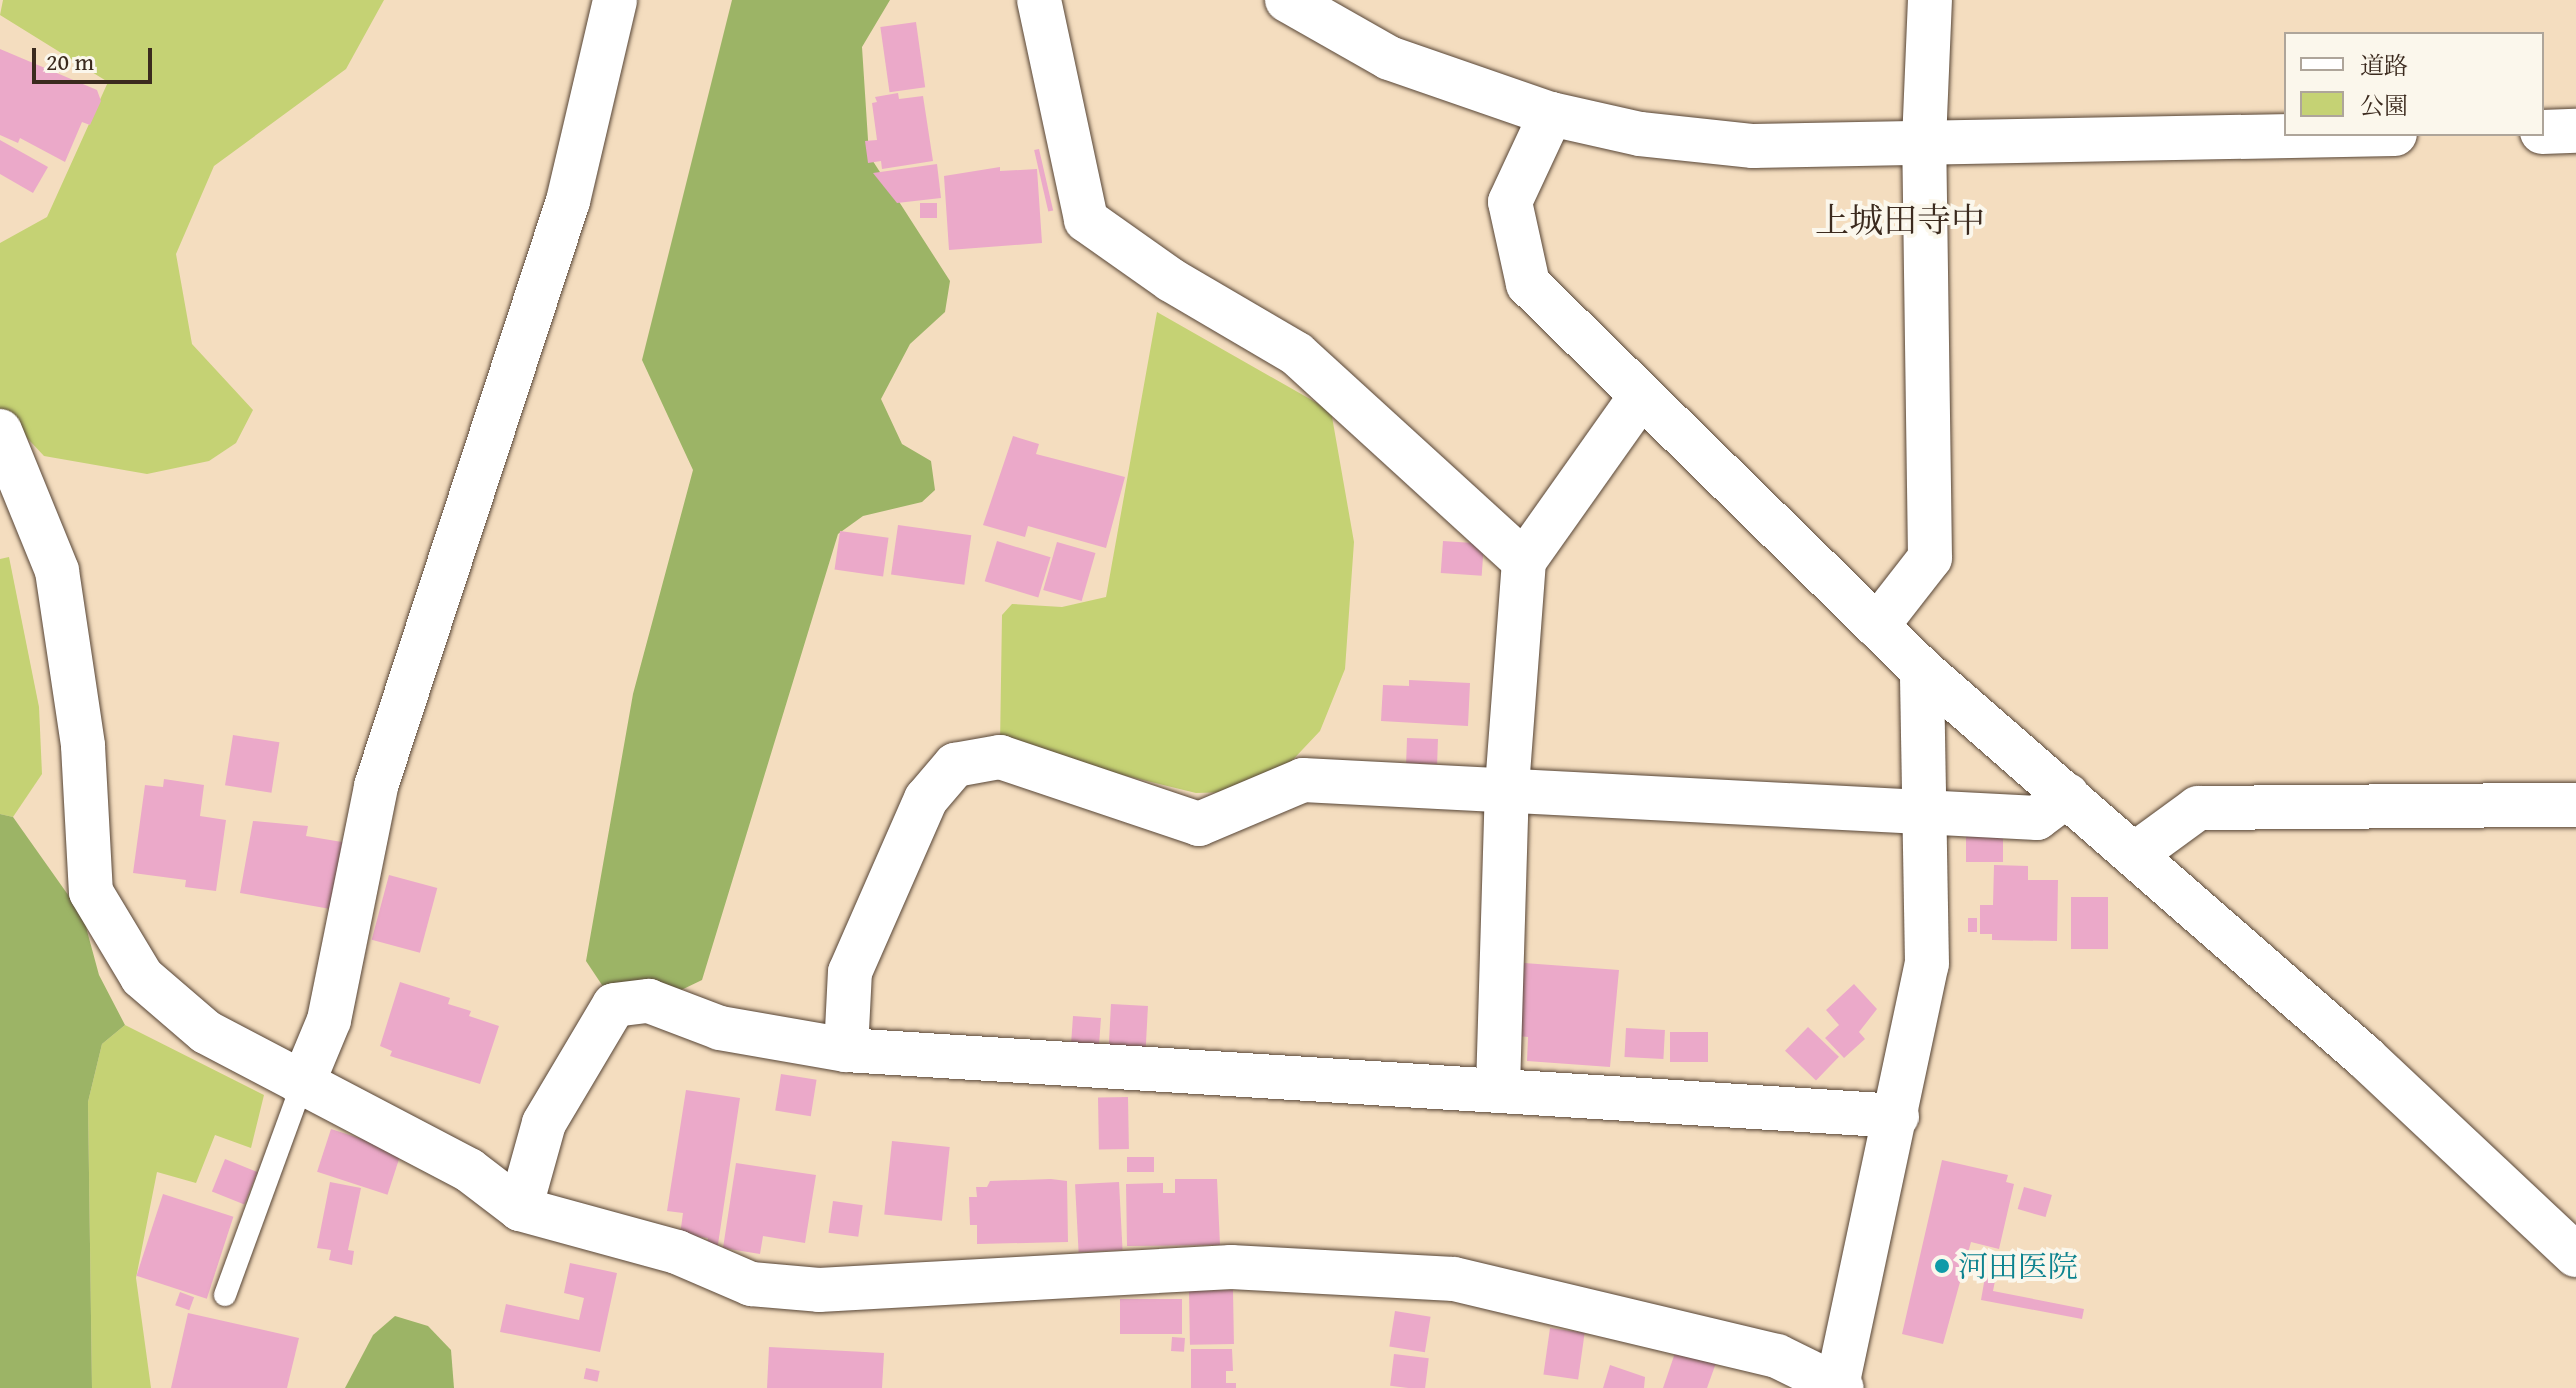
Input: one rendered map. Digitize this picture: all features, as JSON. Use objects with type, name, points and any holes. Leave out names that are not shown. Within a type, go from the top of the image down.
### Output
[{"type":"street","points":[[302,1085],[329,1020],[376,786],[568,201],[615,0]]},
{"type":"street","points":[[1039,0],[1086,220],[1171,280],[1297,354],[1524,561]]},
{"type":"street","points":[[1287,0],[1389,58],[1551,114],[1640,134],[1753,146],[2284,136]]},
{"type":"street","points":[[1877,626],[1930,558],[1924,142],[1930,0]]},
{"type":"street","points":[[1551,114],[1510,202],[1528,284],[1922,670],[2366,1058],[2576,1255]]},
{"type":"street","points":[[2544,132],[2576,131]]},
{"type":"street","points":[[1498,1088],[1507,787],[1524,561],[1640,397]]},
{"type":"street","points":[[0,431],[57,571],[83,746],[91,892],[142,977],[206,1032],[469,1170],[520,1209],[677,1252],[751,1284],[819,1290],[1231,1267],[1454,1279],[1777,1356],[1840,1387],[1927,964],[1922,670]]},
{"type":"street","points":[[846,1050],[850,972],[926,799],[955,765],[1000,757],[1199,824],[1303,780],[1507,787],[1925,814],[2037,818],[2067,795]]},
{"type":"street","points":[[2135,854],[2198,808],[2576,805]]},
{"type":"street","points":[[520,1209],[544,1123],[614,1005],[649,1001],[720,1028],[846,1050],[1227,1076],[1498,1088],[1897,1116]]},
{"type":"lane","points":[[225,1295],[302,1085]]},
{"type":"green space","points":[[3,0],[384,0],[346,69],[214,166],[176,254],[192,344],[253,410],[236,443],[209,461],[147,474],[44,456],[0,409],[0,243],[47,217],[108,82],[0,15]]},
{"type":"green space","points":[[732,0],[890,0],[862,47],[869,155],[950,281],[945,312],[910,344],[881,399],[902,444],[931,461],[935,490],[922,502],[863,516],[838,534],[702,980],[675,993],[628,998],[602,985],[586,961],[633,694],[693,470],[642,360]]},
{"type":"green space","points":[[1157,312],[1331,411],[1354,542],[1345,669],[1320,731],[1286,767],[1229,792],[1196,793],[1000,745],[1002,615],[1012,604],[1062,607],[1106,597]]},
{"type":"green space","points":[[9,557],[39,707],[42,774],[13,817],[0,814],[0,559]]},
{"type":"green space","points":[[0,814],[13,817],[83,916],[99,975],[125,1025],[102,1044],[88,1102],[92,1388],[0,1388]]},
{"type":"green space","points":[[125,1025],[264,1095],[251,1148],[215,1135],[196,1183],[157,1172],[136,1278],[151,1388],[92,1388],[88,1102],[102,1044]]},
{"type":"green space","points":[[395,1316],[428,1326],[451,1350],[454,1388],[345,1388],[373,1335]]},
{"type":"building","points":[[916,22],[925,87],[890,92],[880,27]]},
{"type":"building","points":[[0,49],[97,90],[101,101],[90,125],[82,122],[65,162],[20,138],[18,143],[0,135]]},
{"type":"building","points":[[898,93],[899,99],[923,96],[933,161],[882,169],[881,161],[868,163],[865,141],[877,140],[872,103],[877,102],[875,97]]},
{"type":"building","points":[[0,140],[48,167],[33,193],[0,174]]},
{"type":"building","points":[[1039,149],[1053,210],[1048,212],[1034,150]]},
{"type":"building","points":[[937,164],[941,198],[897,203],[873,173]]},
{"type":"building","points":[[1000,167],[1000,171],[1037,169],[1042,243],[949,250],[944,176]]},
{"type":"building","points":[[920,203],[937,203],[937,218],[920,218]]},
{"type":"building","points":[[1013,436],[1039,444],[1036,454],[1125,477],[1106,548],[1028,526],[1025,537],[983,525]]},
{"type":"building","points":[[898,525],[971,535],[964,585],[891,575]]},
{"type":"building","points":[[840,531],[889,538],[883,576],[835,570]]},
{"type":"building","points":[[997,541],[1051,557],[1038,598],[985,581]]},
{"type":"building","points":[[1443,541],[1484,544],[1482,576],[1441,573]]},
{"type":"building","points":[[1057,542],[1095,553],[1082,601],[1043,590]]},
{"type":"building","points":[[1409,680],[1470,683],[1468,726],[1381,721],[1383,685],[1409,686]]},
{"type":"building","points":[[233,735],[279,742],[271,793],[225,785]]},
{"type":"building","points":[[1407,738],[1438,739],[1437,764],[1406,763]]},
{"type":"building","points":[[164,779],[204,785],[200,816],[226,820],[216,891],[185,887],[186,880],[133,873],[145,785],[163,787]]},
{"type":"building","points":[[253,821],[308,826],[306,836],[348,843],[336,910],[240,893]]},
{"type":"building","points":[[1966,830],[2003,830],[2003,862],[1966,862]]},
{"type":"building","points":[[1994,865],[2028,866],[2028,880],[2058,880],[2057,941],[1992,940],[1992,934],[1980,934],[1980,905],[1993,905]]},
{"type":"building","points":[[389,875],[437,888],[420,953],[372,940]]},
{"type":"building","points":[[2071,897],[2108,897],[2108,949],[2071,949]]},
{"type":"building","points":[[1968,918],[1977,918],[1977,932],[1968,932]]},
{"type":"building","points":[[1524,963],[1619,970],[1610,1067],[1527,1061],[1528,1037],[1519,1036]]},
{"type":"building","points":[[400,982],[450,998],[448,1004],[471,1011],[469,1016],[499,1026],[480,1084],[390,1056],[392,1051],[380,1046]]},
{"type":"building","points":[[1854,984],[1877,1009],[1859,1032],[1865,1039],[1844,1058],[1825,1038],[1839,1025],[1826,1010]]},
{"type":"building","points":[[1111,1004],[1148,1006],[1146,1049],[1109,1047]]},
{"type":"building","points":[[1073,1016],[1101,1018],[1099,1047],[1071,1045]]},
{"type":"building","points":[[1808,1027],[1839,1057],[1816,1081],[1785,1051]]},
{"type":"building","points":[[1626,1028],[1665,1030],[1663,1059],[1624,1057]]},
{"type":"building","points":[[1670,1032],[1708,1032],[1708,1062],[1670,1062]]},
{"type":"building","points":[[781,1074],[817,1080],[811,1116],[775,1111]]},
{"type":"building","points":[[686,1090],[740,1098],[717,1251],[706,1250],[708,1238],[680,1235],[683,1213],[667,1211]]},
{"type":"building","points":[[1128,1097],[1129,1149],[1099,1150],[1098,1098]]},
{"type":"building","points":[[331,1129],[401,1152],[387,1195],[317,1172]]},
{"type":"building","points":[[892,1141],[950,1147],[942,1221],[884,1215]]},
{"type":"building","points":[[1127,1157],[1154,1157],[1154,1172],[1127,1172]]},
{"type":"building","points":[[225,1159],[257,1172],[244,1205],[212,1191]]},
{"type":"building","name":"河田医院","points":[[1942,1160],[2008,1175],[2006,1182],[2014,1184],[1999,1249],[1971,1242],[1943,1344],[1902,1334]]},
{"type":"building","points":[[736,1163],[816,1175],[805,1243],[763,1236],[760,1254],[723,1248]]},
{"type":"building","points":[[1175,1179],[1217,1179],[1220,1245],[1127,1246],[1126,1184],[1163,1183],[1163,1193],[1175,1193]]},
{"type":"building","points":[[990,1181],[1067,1181],[1068,1242],[977,1244],[977,1225],[970,1225],[969,1197],[977,1197],[976,1187],[987,1187]]},
{"type":"building","points":[[330,1182],[361,1188],[348,1250],[354,1251],[352,1265],[329,1260],[331,1250],[317,1248]]},
{"type":"building","points":[[1119,1182],[1123,1250],[1079,1252],[1075,1184]]},
{"type":"building","points":[[2024,1187],[2052,1195],[2046,1217],[2018,1209]]},
{"type":"building","points":[[163,1194],[233,1217],[207,1299],[136,1276]]},
{"type":"building","points":[[833,1201],[863,1205],[858,1237],[829,1233]]},
{"type":"building","points":[[1989,1254],[2000,1256],[1993,1291],[2084,1309],[2082,1319],[1981,1300]]},
{"type":"building","points":[[570,1263],[617,1273],[600,1352],[500,1332],[506,1304],[579,1320],[584,1298],[564,1293]]},
{"type":"building","points":[[1233,1290],[1234,1344],[1190,1345],[1189,1291]]},
{"type":"building","points":[[180,1292],[194,1297],[189,1310],[175,1305]]},
{"type":"building","points":[[1120,1299],[1182,1299],[1182,1334],[1120,1334]]},
{"type":"building","points":[[1395,1311],[1431,1317],[1425,1352],[1389,1347]]},
{"type":"building","points":[[188,1313],[299,1338],[287,1388],[171,1388]]},
{"type":"building","points":[[1550,1328],[1585,1333],[1578,1379],[1543,1375]]},
{"type":"building","points":[[1172,1337],[1185,1338],[1184,1352],[1171,1351]]},
{"type":"building","points":[[769,1347],[884,1353],[882,1388],[767,1388]]},
{"type":"building","points":[[1191,1349],[1232,1349],[1233,1371],[1226,1371],[1226,1383],[1236,1383],[1236,1388],[1191,1388]]},
{"type":"building","points":[[1676,1350],[1716,1363],[1707,1388],[1663,1388]]},
{"type":"building","points":[[1394,1354],[1429,1358],[1425,1388],[1390,1386]]},
{"type":"building","points":[[1610,1365],[1645,1377],[1644,1388],[1603,1388]]},
{"type":"building","points":[[586,1368],[600,1371],[597,1382],[584,1379]]},
{"type":"place","name":"河田医院","points":[[1942,1266]]},
{"type":"district","name":"上城田寺中","points":[[1900,220]]}]
